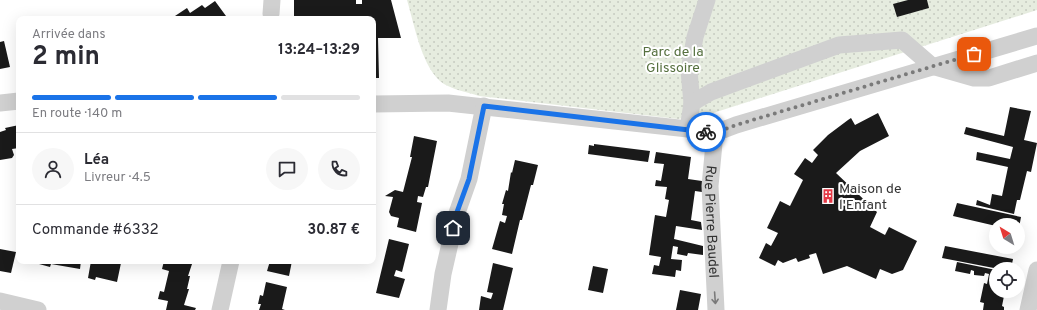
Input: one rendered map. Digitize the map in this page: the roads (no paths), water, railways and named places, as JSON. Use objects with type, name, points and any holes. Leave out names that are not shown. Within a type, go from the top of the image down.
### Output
[{"type":"street","points":[[688,129],[692,102],[689,71],[695,37],[708,0]]},
{"type":"street","points":[[376,104],[448,103],[484,106],[715,133],[736,125],[1037,36]]},
{"type":"street","points":[[692,102],[711,92],[839,45],[902,40],[932,66],[974,78],[989,78],[1037,63]]},
{"type":"street","points":[[0,103],[16,101]]},
{"type":"street","points":[[438,310],[444,266],[457,212],[469,179],[484,106]]},
{"type":"street","name":"Rue Pierre Baudel","points":[[715,133],[710,186],[716,310]]},
{"type":"street","points":[[220,310],[230,264]]},
{"type":"street","points":[[1028,310],[1037,270]]},
{"type":"street","points":[[0,301],[38,310]]},
{"type":"place","name":"Maison de l'Enfant","points":[[828,196]]},
{"type":"park label","name":"Parc de la Glissoire","points":[[673,60]]}]
